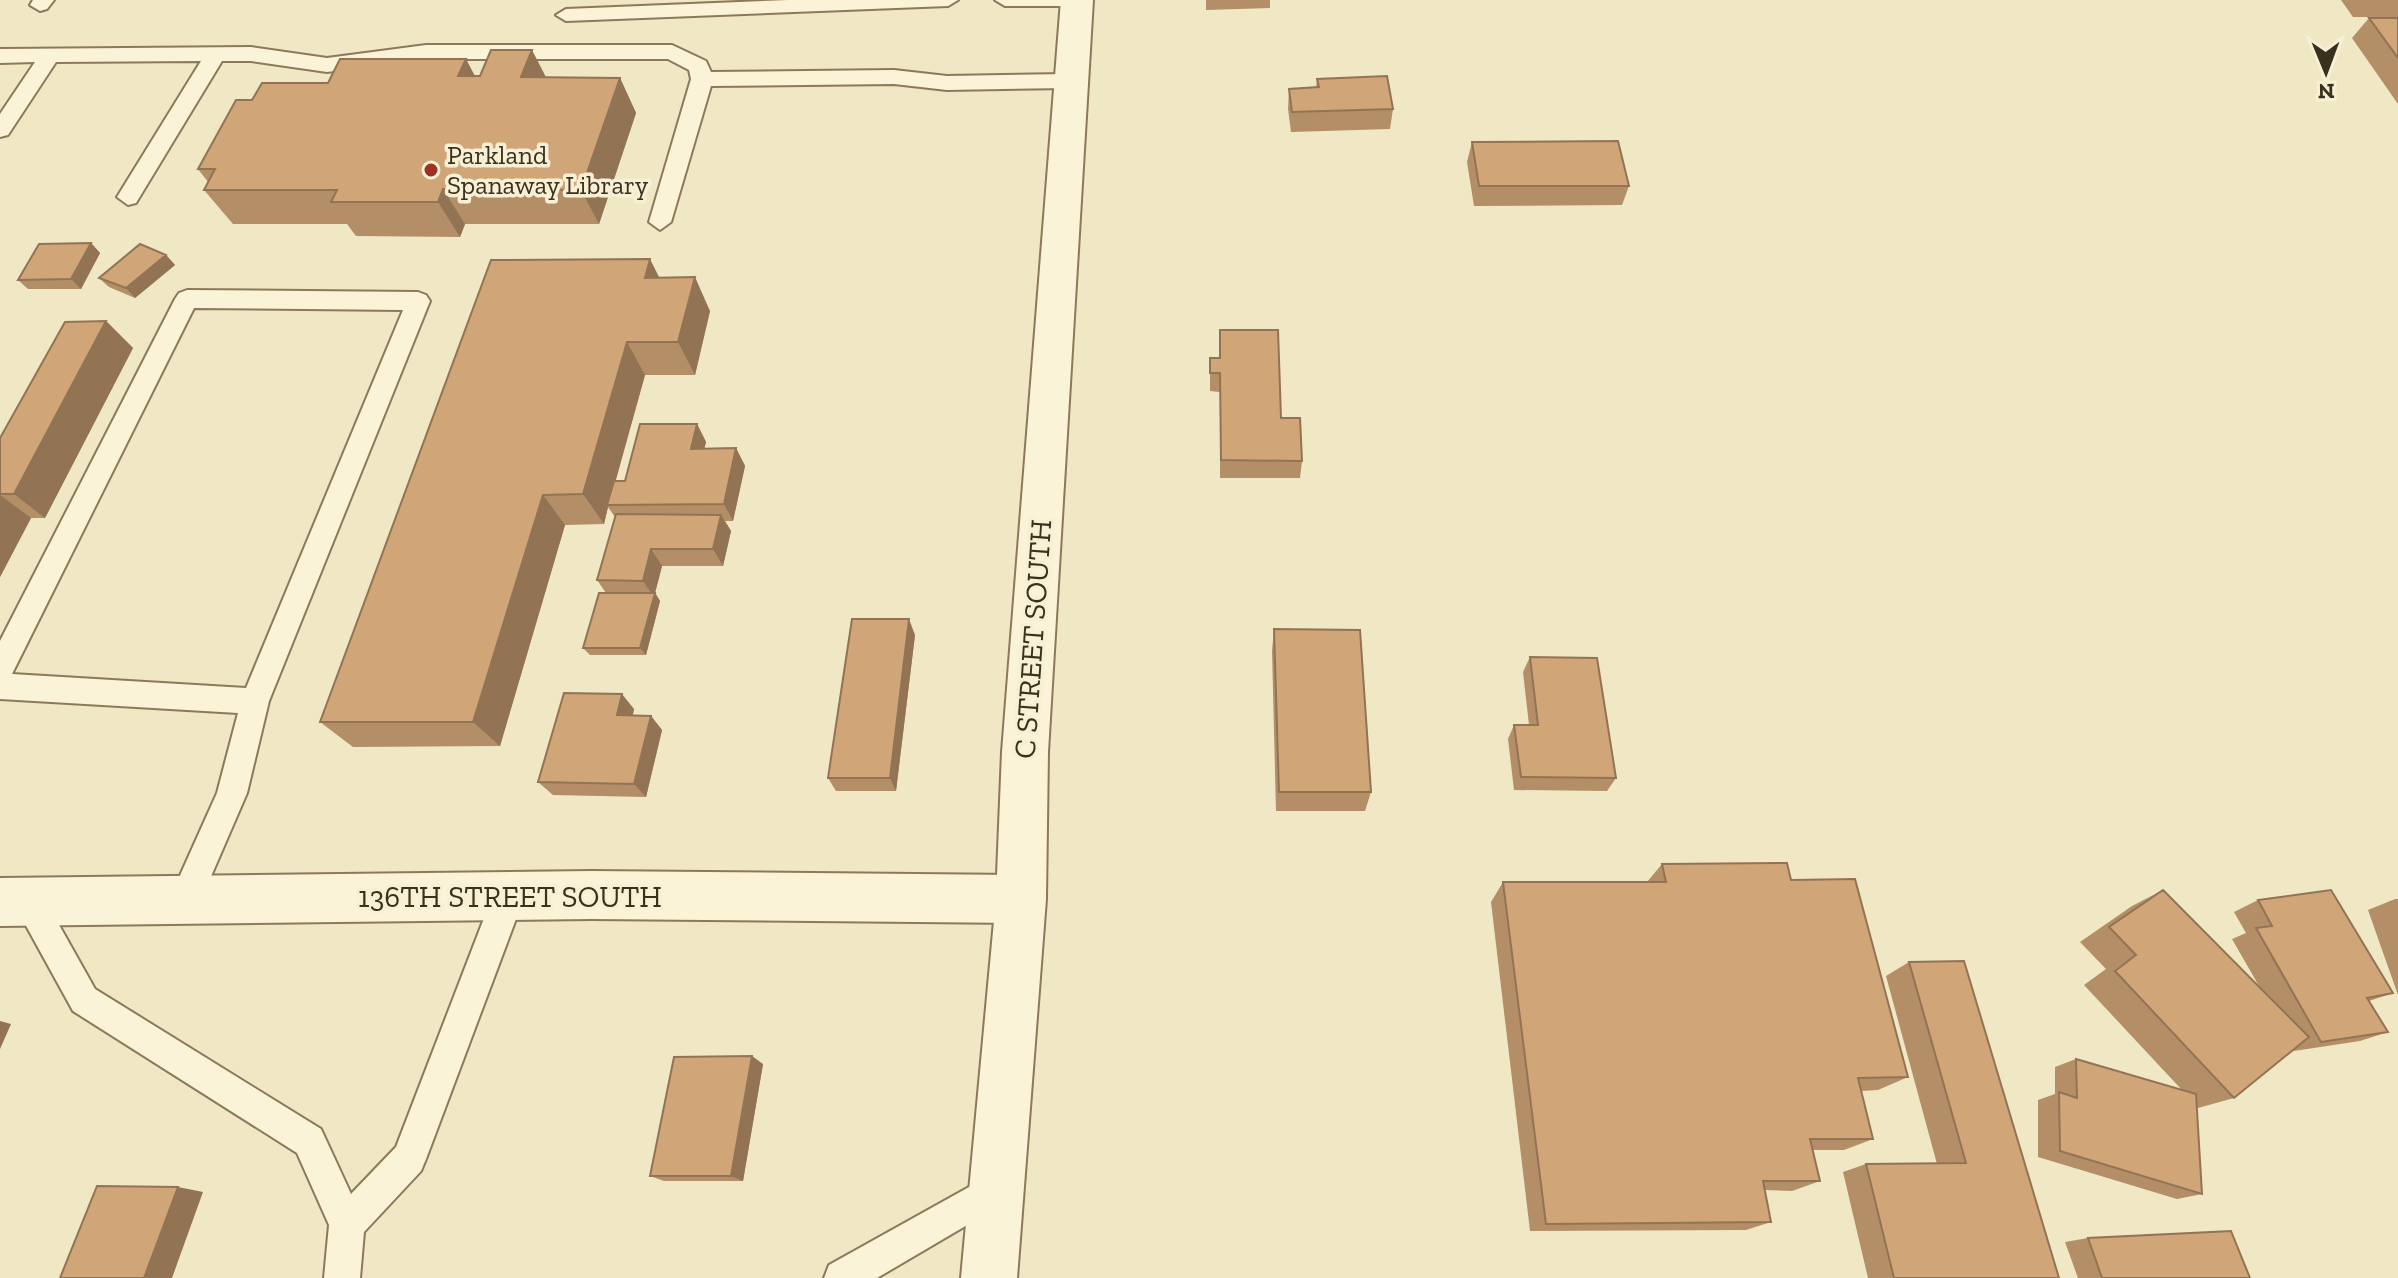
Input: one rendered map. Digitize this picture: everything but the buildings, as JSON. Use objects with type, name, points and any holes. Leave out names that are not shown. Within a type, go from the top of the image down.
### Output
[{"type":"street","name":"C STREET SOUTH","points":[[989,1278],[1021,899],[1025,752],[1077,0]]},
{"type":"street","name":"136TH STREET SOUTH","points":[[14,902],[509,895],[1021,899]]},
{"type":"lane","points":[[566,15],[948,0]]},
{"type":"lane","points":[[1005,0],[1077,0]]},
{"type":"lane","points":[[0,56],[251,54],[327,65],[426,52],[672,52],[699,66],[702,79],[660,222]]},
{"type":"lane","points":[[0,130],[51,54]]},
{"type":"lane","points":[[128,197],[215,55]]},
{"type":"lane","points":[[702,79],[894,77],[947,83],[1069,81]]},
{"type":"lane","points":[[0,669],[187,299],[418,301],[255,701],[232,793],[185,900]]},
{"type":"lane","points":[[0,686],[255,701]]},
{"type":"lane","points":[[347,1224],[409,1159],[509,895]]},
{"type":"lane","points":[[14,902],[84,1000],[309,1141],[347,1224],[342,1278]]},
{"type":"lane","points":[[842,1278],[996,1189]]},
{"type":"place","name":"Parkland Spanaway Library","points":[[431,170]]}]
